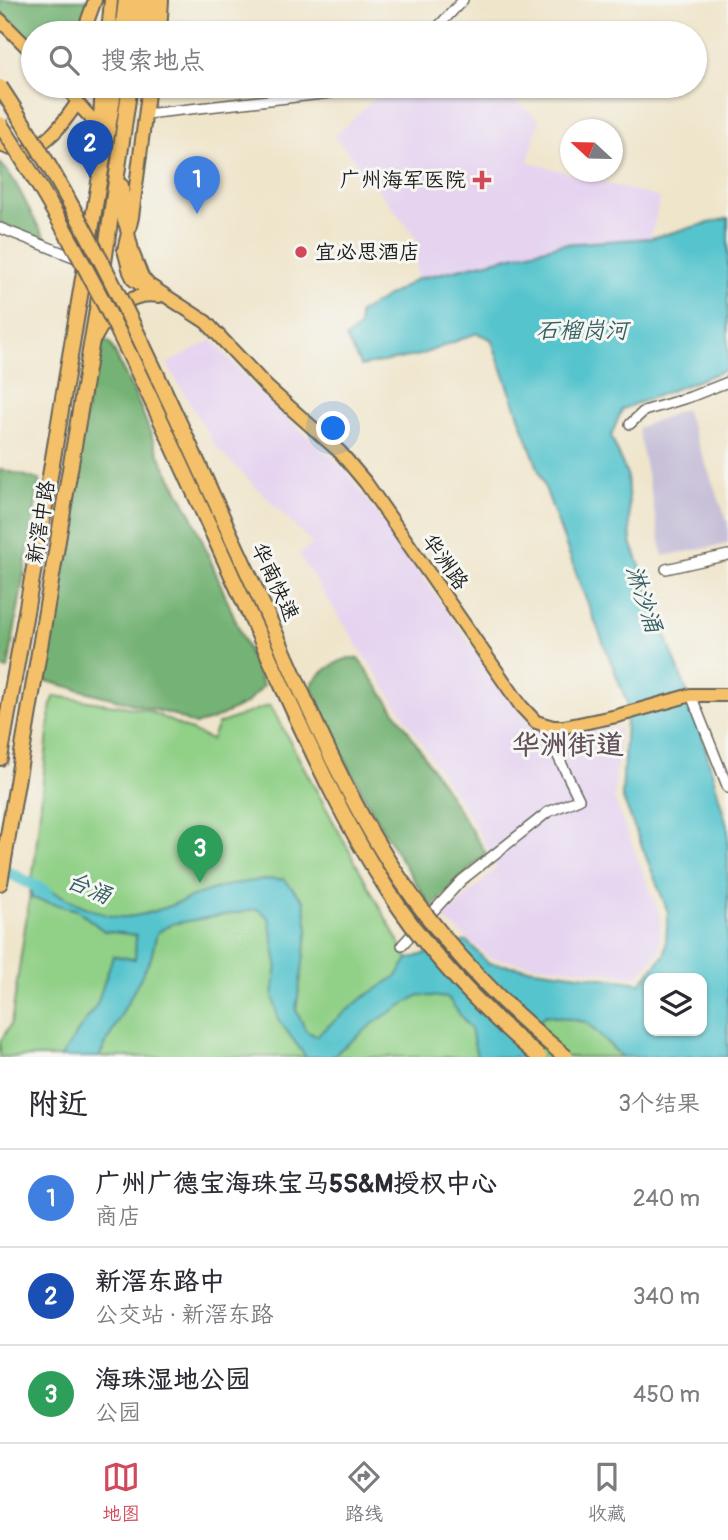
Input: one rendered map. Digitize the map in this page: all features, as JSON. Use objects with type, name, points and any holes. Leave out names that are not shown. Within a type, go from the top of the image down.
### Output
[{"type":"highway","points":[[128,21],[137,3]]},
{"type":"highway","points":[[136,21],[137,3]]},
{"type":"highway","name":"华南快速","points":[[0,87],[64,188],[113,280],[332,757],[387,859],[455,951],[508,1007],[565,1057]]},
{"type":"highway","name":"新滘中路","points":[[0,758],[113,98]]},
{"type":"highway","points":[[126,228],[119,167],[128,98]]},
{"type":"highway","points":[[119,167],[141,119]]},
{"type":"highway","name":"华南快速","points":[[0,124],[91,275],[316,758],[364,852],[390,894],[434,953],[490,1013],[539,1057]]},
{"type":"highway","name":"新滘中路","points":[[0,883],[119,167]]},
{"type":"main road","points":[[87,21],[95,0]]},
{"type":"main road","points":[[109,21],[111,0]]},
{"type":"main road","points":[[161,21],[162,0]]},
{"type":"main road","points":[[137,3],[144,21]]},
{"type":"main road","points":[[0,20],[21,41]]},
{"type":"main road","points":[[73,98],[91,118],[97,142]]},
{"type":"main road","points":[[75,98],[77,103]]},
{"type":"main road","points":[[77,103],[90,104],[95,98]]},
{"type":"main road","points":[[96,206],[100,98]]},
{"type":"main road","points":[[126,228],[132,217],[141,98]]},
{"type":"main road","points":[[141,119],[146,98]]},
{"type":"main road","points":[[0,145],[23,153],[33,149],[50,138],[77,103]]},
{"type":"main road","name":"华洲路","points":[[126,228],[142,277],[157,292],[206,322],[267,387],[340,452],[366,483],[521,706],[536,722],[542,724]]},
{"type":"main road","points":[[88,363],[95,338],[114,309],[144,295],[169,299]]},
{"type":"main road","points":[[542,724],[564,727],[617,716],[691,695],[728,695]]},
{"type":"street","points":[[443,21],[463,0]]},
{"type":"street","points":[[141,119],[294,98]]},
{"type":"street","points":[[0,228],[86,262]]},
{"type":"street","points":[[630,424],[644,411],[728,382]]},
{"type":"street","points":[[666,569],[728,555]]},
{"type":"street","points":[[691,695],[728,788]]},
{"type":"street","points":[[402,945],[462,880],[548,812],[579,799],[542,724]]},
{"type":"shaded area","name":"广州海军医院","points":[[375,98],[512,98],[539,120],[528,162],[560,171],[560,182],[601,182],[660,198],[651,238],[560,245],[417,279],[416,237],[335,136]]},
{"type":"shaded area","points":[[212,340],[258,392],[346,471],[520,713],[535,727],[555,733],[620,728],[614,799],[660,915],[660,952],[637,976],[490,958],[444,918],[497,868],[475,825],[299,555],[313,544],[216,447],[167,364]]},
{"type":"shaded area","points":[[685,409],[728,523],[728,544],[663,556],[638,428]]},
{"type":"green space","points":[[0,0],[91,0],[83,21],[21,21],[21,33],[0,11]]},
{"type":"green space","points":[[0,163],[15,182],[49,242],[0,223]]},
{"type":"green space","points":[[104,339],[110,343],[137,399],[160,457],[192,516],[263,686],[247,703],[212,720],[194,725],[171,714],[43,680],[95,355],[100,341]]},
{"type":"green space","points":[[0,469],[40,480],[8,669],[0,668]]},
{"type":"green space","points":[[349,658],[358,658],[486,853],[432,907],[366,800],[311,686],[327,669]]},
{"type":"green space","points":[[55,696],[147,710],[211,740],[218,724],[270,705],[408,959],[434,987],[546,1015],[586,1022],[622,1057],[0,1057],[0,1042],[11,1024],[35,859],[51,704]]},
{"type":"water","name":"石榴岗河","points":[[728,218],[728,369],[622,409],[611,436],[627,475],[631,542],[698,722],[728,829],[728,1057],[622,1057],[586,1022],[546,1015],[525,1034],[532,1057],[477,1057],[471,1030],[448,998],[419,995],[378,1020],[331,1057],[306,1057],[278,1019],[273,995],[277,964],[269,918],[258,909],[172,924],[157,933],[151,958],[99,1057],[61,1057],[97,1004],[113,956],[135,959],[136,935],[104,931],[77,910],[31,898],[34,882],[87,908],[109,916],[128,917],[234,884],[284,879],[304,901],[308,929],[296,1010],[306,1031],[316,1036],[361,999],[397,976],[408,959],[467,941],[488,963],[641,983],[644,979],[644,1036],[707,1036],[707,973],[649,973],[665,954],[668,912],[622,796],[627,702],[580,584],[491,339],[477,333],[420,355],[361,366],[346,338],[359,327],[359,313],[417,279],[563,244],[651,238]]},
{"type":"waterway","name":"台涌","points":[[0,868],[47,892]]},
{"type":"place","name":"新滘东路中","points":[[90,178]]},
{"type":"place","name":"广州海军医院","points":[[482,180]]},
{"type":"place","name":"广州广德宝海珠宝马5S&M授权中心","points":[[197,214]]},
{"type":"place","name":"宜必思酒店","points":[[301,252]]},
{"type":"place","name":"海珠湿地公园","points":[[200,883]]},
{"type":"district","name":"华洲街道","points":[[568,745]]},
{"type":"water label","name":"淋沙涌","points":[[644,599]]}]
